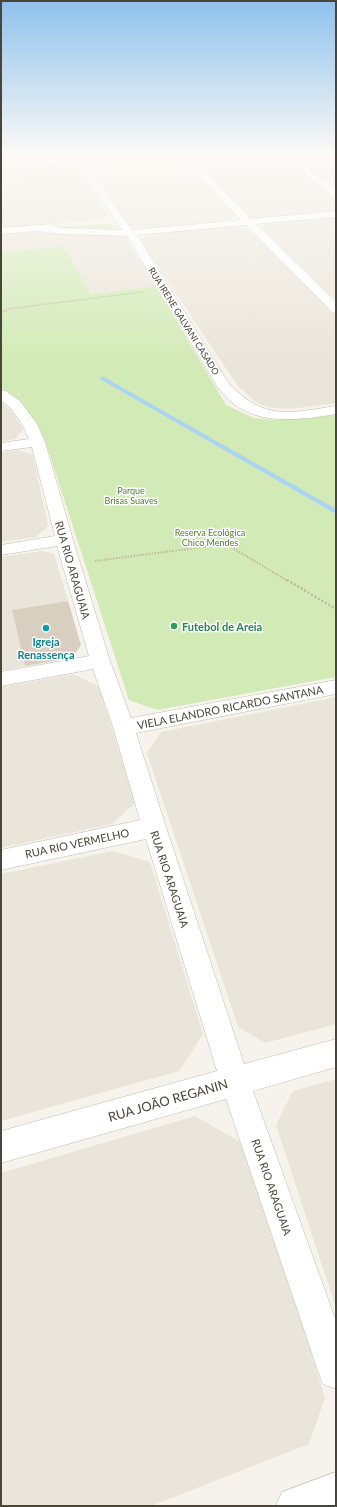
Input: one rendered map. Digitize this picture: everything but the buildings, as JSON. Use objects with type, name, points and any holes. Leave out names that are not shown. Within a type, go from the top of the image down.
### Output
[{"type":"street","points":[[1,231],[66,225]]},
{"type":"street","name":"RUA IRENE GALVANI CASADO","points":[[118,225],[130,233],[224,386],[234,397],[249,408],[264,414],[290,417],[336,410]]},
{"type":"street","points":[[37,228],[60,231],[130,233],[212,225]]},
{"type":"street","points":[[251,225],[336,309]]},
{"type":"street","name":"RUA RIO ARAGUAIA","points":[[1,394],[14,404],[30,424],[38,442],[64,540],[100,661],[124,727],[154,827],[235,1081],[336,1372]]},
{"type":"street","points":[[1,447],[38,442]]},
{"type":"street","points":[[1,550],[64,540]]},
{"type":"street","points":[[1,679],[100,661]]},
{"type":"street","name":"VIELA ELANDRO RICARDO SANTANA","points":[[124,727],[336,687]]},
{"type":"street","name":"RUA RIO VERMELHO","points":[[1,860],[154,827]]},
{"type":"street","name":"RUA JOÃO REGANIN","points":[[1,1147],[336,1053]]},
{"type":"street","points":[[296,1506],[336,1491]]},
{"type":"path","points":[[1,313],[8,309],[144,291]]},
{"type":"path","points":[[95,561],[226,544],[336,609]]},
{"type":"shaded area","points":[[1,225],[34,225],[1,228]]},
{"type":"shaded area","points":[[129,225],[178,225],[142,229]]},
{"type":"shaded area","points":[[264,225],[336,225],[336,301],[261,227]]},
{"type":"shaded area","points":[[226,226],[250,230],[336,316],[336,403],[290,409],[272,408],[259,404],[250,397],[237,385],[140,239],[150,234]]},
{"type":"shaded area","points":[[22,232],[113,235],[125,237],[156,286],[91,294],[64,246],[1,253],[1,233]]},
{"type":"shaded area","points":[[1,401],[13,413],[23,430],[15,439],[1,441]]},
{"type":"shaded area","points":[[17,450],[33,455],[48,526],[36,537],[1,542],[1,453]]},
{"type":"shaded area","points":[[42,551],[54,554],[68,601],[12,610],[25,666],[1,671],[1,557]]},
{"type":"shaded area","points":[[74,674],[99,687],[135,803],[112,824],[1,848],[1,687]]},
{"type":"shaded area","points":[[336,697],[336,1024],[265,1043],[238,1027],[147,753],[161,732]]},
{"type":"shaded area","points":[[113,851],[150,862],[203,1034],[179,1071],[1,1121],[1,874]]},
{"type":"shaded area","points":[[336,1079],[336,1308],[276,1125],[293,1091]]},
{"type":"shaded area","points":[[195,1116],[249,1147],[325,1398],[309,1444],[151,1506],[1,1506],[1,1173]]},
{"type":"green space","points":[[112,225],[115,226],[115,228],[105,230],[61,230],[58,227]]},
{"type":"green space","name":"Reserva Ecológica Chico Mendes","points":[[64,246],[91,294],[156,286],[226,405],[254,418],[276,420],[336,415],[336,677],[157,710],[129,700],[45,440],[32,417],[22,404],[1,388],[1,253]]},
{"type":"waterway","points":[[102,378],[336,512]]},
{"type":"place","name":"Futebol de Areia","points":[[174,626]]},
{"type":"place","name":"Igreja Renassença","points":[[46,628]]},
{"type":"park label","name":"Parque Brisas Suaves","points":[[131,496]]}]
